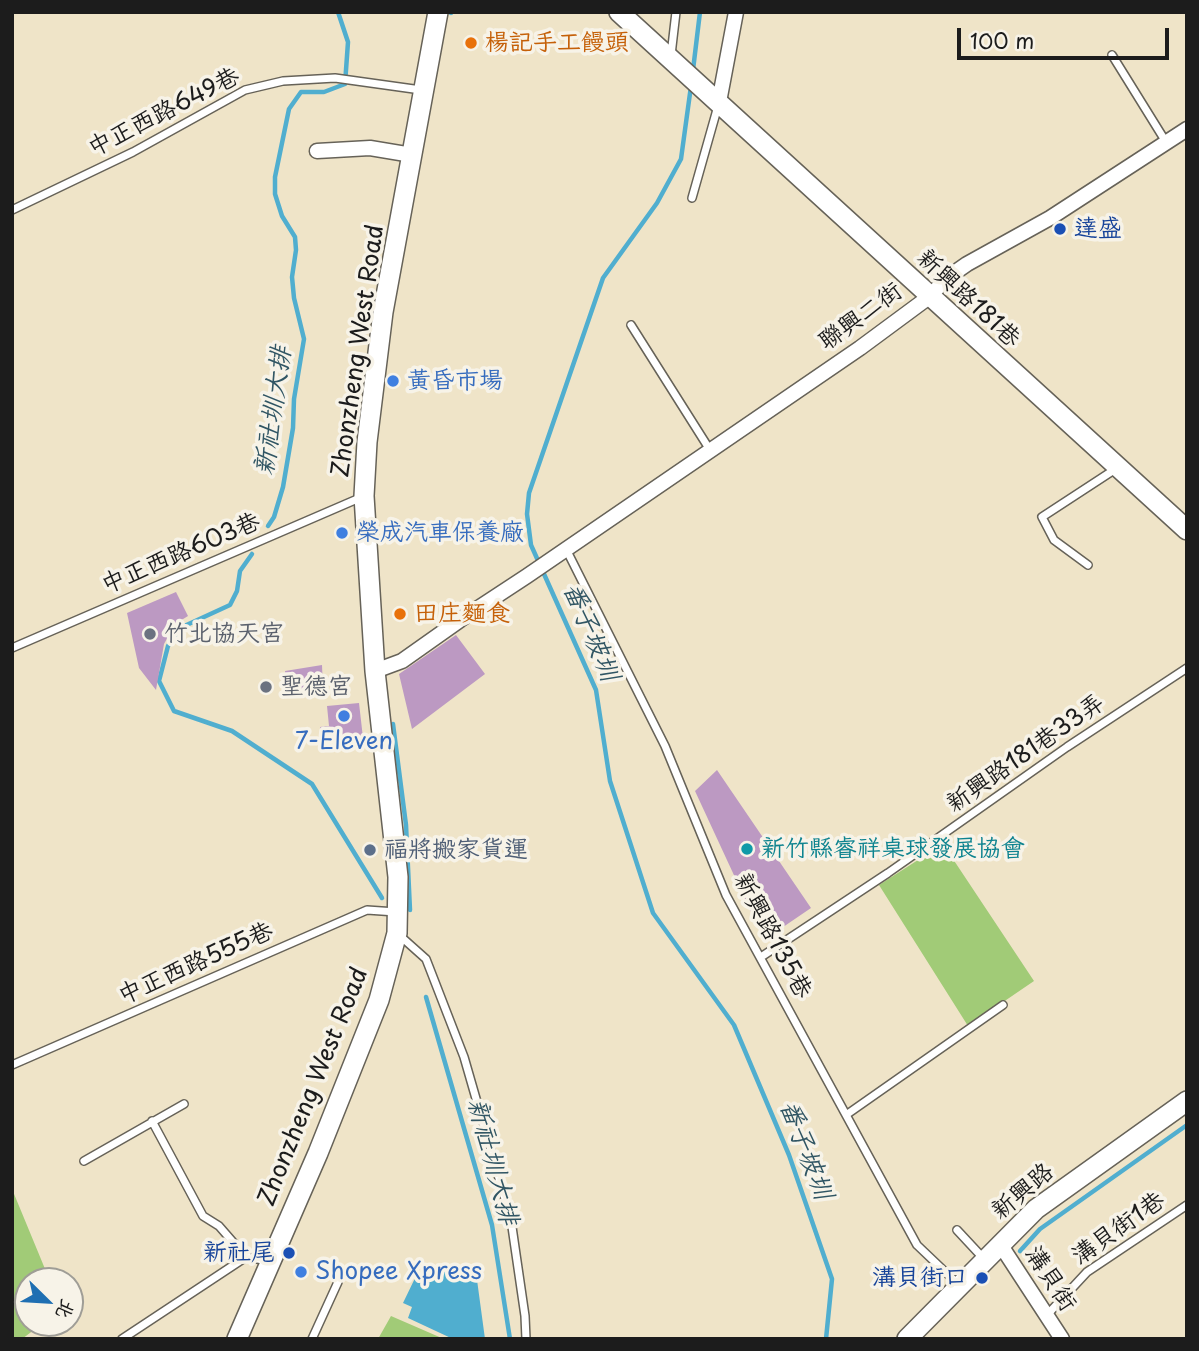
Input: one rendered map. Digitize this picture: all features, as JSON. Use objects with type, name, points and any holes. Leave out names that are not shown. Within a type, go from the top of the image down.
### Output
[{"type":"main road","name":"Zhonzheng West Road","points":[[237,1339],[318,1153],[379,1000],[397,933],[396,846],[375,671],[365,495],[368,442],[383,312],[438,12]]},
{"type":"main road","name":"新興路181巷","points":[[619,12],[1187,530]]},
{"type":"main road","name":"新興路","points":[[907,1339],[1036,1209],[1187,1101]]},
{"type":"street","points":[[719,102],[736,12]]},
{"type":"street","name":"聯興二街","points":[[375,671],[402,661],[860,348],[967,264],[1050,218],[1187,129]]},
{"type":"street","points":[[317,151],[370,148],[412,155]]},
{"type":"street","name":"溝貝街","points":[[1000,1244],[1062,1339]]},
{"type":"lane","points":[[670,60],[676,12]]},
{"type":"lane","points":[[1112,55],[1167,143]]},
{"type":"lane","name":"中正西路649巷","points":[[12,211],[133,152],[245,90],[282,81],[334,78],[424,91]]},
{"type":"lane","points":[[692,198],[719,102]]},
{"type":"lane","points":[[631,325],[710,450]]},
{"type":"lane","points":[[1088,565],[1054,540],[1042,517],[1117,468]]},
{"type":"lane","name":"中正西路603巷","points":[[12,648],[365,495]]},
{"type":"lane","name":"新興路135巷","points":[[565,548],[665,746],[726,895],[917,1245],[959,1285]]},
{"type":"lane","name":"新興路181巷33弄","points":[[761,957],[1187,668]]},
{"type":"lane","name":"中正西路555巷","points":[[12,1065],[367,910],[398,912]]},
{"type":"lane","points":[[397,933],[426,959],[464,1057],[511,1220],[526,1339]]},
{"type":"lane","points":[[846,1115],[1003,1006]]},
{"type":"lane","points":[[84,1161],[184,1104]]},
{"type":"lane","points":[[152,1121],[203,1216],[219,1226],[246,1257],[270,1261]]},
{"type":"lane","name":"溝貝街1巷","points":[[1046,1316],[1087,1272],[1187,1205]]},
{"type":"lane","points":[[957,1230],[984,1260]]},
{"type":"lane","points":[[122,1339],[246,1257]]},
{"type":"lane","points":[[312,1339],[338,1282]]},
{"type":"green space","points":[[943,844],[1034,981],[968,1026],[879,885]]},
{"type":"green space","points":[[12,1189],[44,1267],[14,1267],[14,1337],[25,1337],[12,1339]]},
{"type":"green space","points":[[391,1316],[444,1339],[378,1339]]},
{"type":"water","points":[[475,1265],[485,1339],[453,1339],[408,1318],[412,1307],[403,1303],[417,1274]]},
{"type":"building","name":"竹北協天宮","points":[[176,592],[188,616],[175,624],[164,644],[156,690],[139,668],[127,613]]},
{"type":"building","points":[[456,635],[485,674],[412,729],[399,674]]},
{"type":"building","points":[[322,665],[323,689],[288,694],[285,671]]},
{"type":"building","name":"7-Eleven","points":[[359,703],[363,738],[322,743],[320,727],[329,726],[327,706]]},
{"type":"building","name":"新竹縣睿祥桌球發展協會","points":[[717,770],[811,908],[764,940],[695,791]]},
{"type":"waterway","name":"新社圳大排","points":[[268,526],[274,517],[283,487],[304,339],[292,277],[295,237],[282,216],[275,194],[275,177],[289,109],[301,92],[324,92],[345,84],[348,42],[338,12]]},
{"type":"waterway","name":"番子坡圳","points":[[693,70],[700,12]]},
{"type":"waterway","name":"番子坡圳","points":[[691,86],[681,159],[657,203],[603,278],[529,493],[527,514],[531,545],[596,690],[610,781],[653,913],[734,1025],[789,1155],[832,1279],[826,1339]]},
{"type":"waterway","name":"新社圳大排","points":[[252,554],[240,571],[237,591],[230,605],[180,628],[168,646],[159,681],[174,711],[232,731],[312,784],[382,898]]},
{"type":"waterway","points":[[393,724],[406,825],[410,910]]},
{"type":"waterway","name":"新社圳大排","points":[[426,997],[492,1225],[510,1339]]},
{"type":"waterway","points":[[1020,1251],[1040,1229],[1187,1125]]},
{"type":"place","name":"楊記手工饅頭","points":[[471,43]]},
{"type":"place","name":"達盛","points":[[1060,229]]},
{"type":"place","name":"黃昏市場","points":[[393,381]]},
{"type":"place","name":"榮成汽車保養廠","points":[[342,533]]},
{"type":"place","name":"田庄麵食","points":[[400,614]]},
{"type":"place","name":"竹北協天宮","points":[[150,634]]},
{"type":"place","name":"聖德宮","points":[[266,687]]},
{"type":"place","name":"7-Eleven","points":[[344,716]]},
{"type":"place","name":"新竹縣睿祥桌球發展協會","points":[[747,849]]},
{"type":"place","name":"福將搬家貨運","points":[[370,850]]},
{"type":"place","name":"新社尾","points":[[289,1253]]},
{"type":"place","name":"Shopee Xpress","points":[[301,1272]]},
{"type":"place","name":"溝貝街口","points":[[982,1278]]}]
